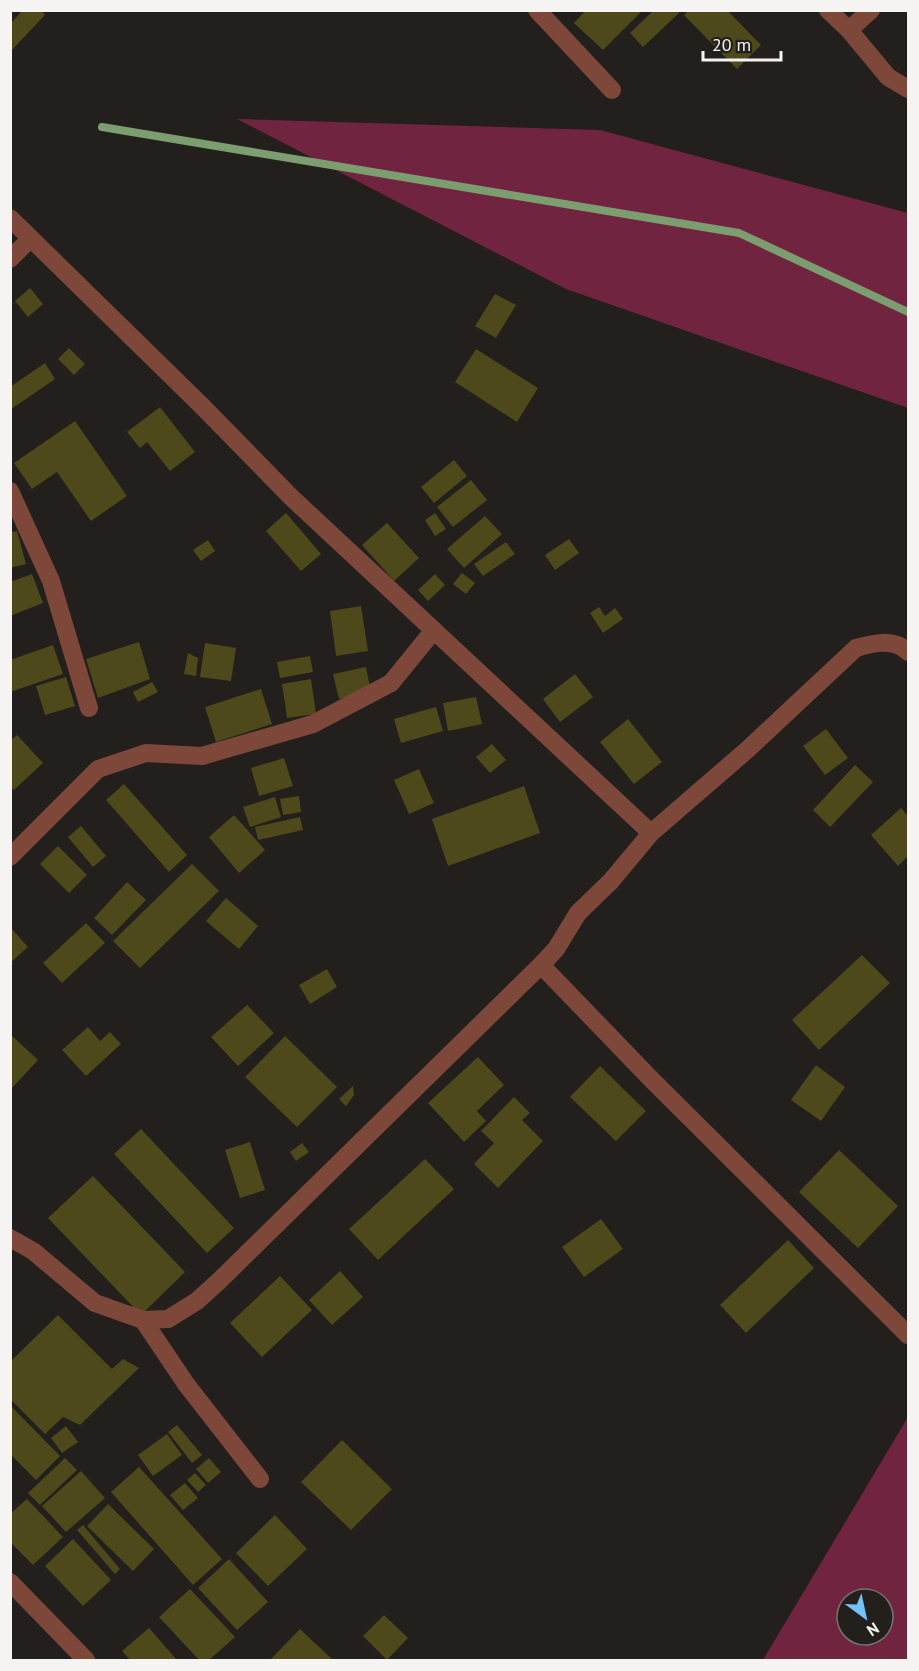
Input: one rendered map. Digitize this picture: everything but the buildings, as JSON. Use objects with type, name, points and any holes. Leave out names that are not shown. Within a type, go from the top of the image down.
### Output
[{"type":"street","points":[[537,10],[612,90]]},
{"type":"street","points":[[828,10],[849,30],[888,77],[909,89]]},
{"type":"street","points":[[849,30],[871,10]]},
{"type":"street","points":[[10,218],[202,406],[291,497],[651,834]]},
{"type":"street","points":[[10,259],[30,239]]},
{"type":"street","points":[[10,490],[51,581],[89,708]]},
{"type":"street","points":[[10,857],[98,769],[146,753],[202,756],[313,724],[392,683],[434,630]]},
{"type":"street","points":[[10,1238],[33,1251],[95,1304],[143,1320],[168,1319],[197,1301],[541,965],[556,949],[578,913],[611,881],[651,834],[747,750],[856,648],[879,642],[904,647],[909,652]]},
{"type":"street","points":[[541,965],[650,1078],[909,1335]]},
{"type":"street","points":[[143,1320],[186,1384],[260,1479]]},
{"type":"street","points":[[10,1582],[86,1660]]},
{"type":"shaded area","points":[[237,119],[600,130],[908,213],[908,408],[566,289]]},
{"type":"shaded area","points":[[908,1417],[908,1660],[763,1660]]},
{"type":"waterway","points":[[102,127],[739,233],[908,312]]}]
